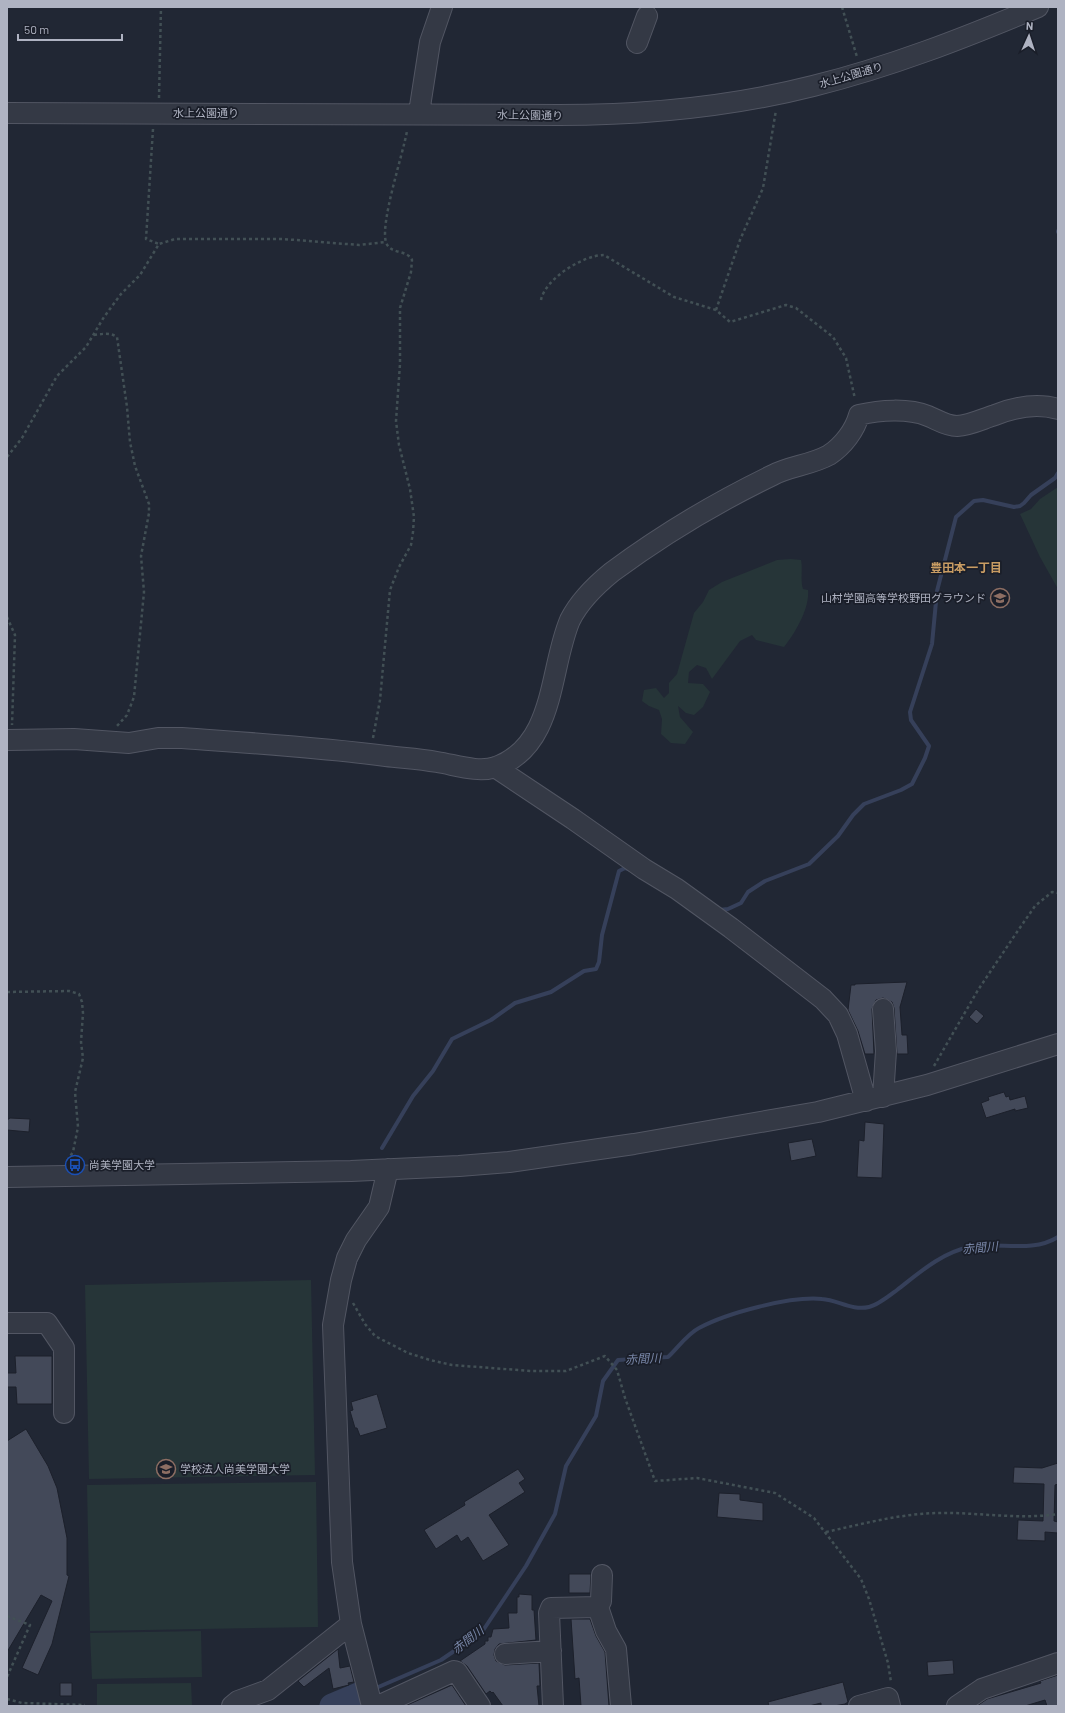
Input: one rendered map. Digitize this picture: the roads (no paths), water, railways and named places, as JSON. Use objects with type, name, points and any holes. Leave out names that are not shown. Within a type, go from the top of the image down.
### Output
[{"type":"street","points":[[419,113],[430,42],[442,7]]},
{"type":"street","name":"水上公園通り","points":[[7,113],[419,113],[608,115],[698,107],[779,94],[861,73],[942,46],[1038,7]]},
{"type":"street","points":[[637,43],[647,16]]},
{"type":"street","points":[[10,733],[129,743],[158,738],[182,738],[370,754],[437,762],[462,767],[486,769],[495,767],[505,762],[521,750],[533,736],[543,718],[571,620],[581,602],[610,574],[702,513],[780,471],[812,462],[829,454],[852,432],[859,415],[884,411],[919,413],[940,423],[956,426],[976,423],[1021,407],[1040,406],[1058,409]]},
{"type":"street","points":[[495,767],[644,869],[677,889],[731,928],[822,999],[838,1015],[875,1099]]},
{"type":"street","points":[[875,1099],[886,1051],[883,1009]]},
{"type":"street","points":[[7,1177],[388,1169],[481,1164],[572,1153],[748,1125],[875,1099],[927,1085],[1058,1044]]},
{"type":"street","points":[[372,1706],[351,1624],[342,1562],[334,1389],[333,1324],[341,1280],[347,1258],[356,1240],[379,1207],[388,1169]]},
{"type":"street","points":[[7,1323],[47,1322],[64,1348],[64,1413]]},
{"type":"street","points":[[602,1575],[601,1601],[598,1607],[606,1631],[616,1649],[621,1706]]},
{"type":"street","points":[[553,1706],[549,1613],[552,1608],[598,1607]]},
{"type":"street","points":[[232,1706],[238,1701],[268,1690],[351,1624]]},
{"type":"street","points":[[505,1654],[551,1651]]},
{"type":"street","points":[[957,1706],[982,1689],[1058,1663]]},
{"type":"street","points":[[378,1706],[454,1671],[457,1672],[480,1706]]},
{"type":"street","points":[[859,1706],[889,1702]]},
{"type":"waterway","points":[[719,910],[728,909],[741,903],[748,892],[765,881],[809,864],[838,836],[853,815],[864,804],[901,790],[912,784],[925,758],[929,746],[911,720],[910,712],[932,644],[937,591],[956,517],[974,501],[983,500],[1014,507],[1020,506],[1031,495],[1055,478],[1058,473]]},
{"type":"waterway","points":[[382,1148],[413,1096],[433,1071],[452,1039],[491,1020],[515,1003],[551,992],[584,971],[596,969],[599,962],[602,935],[619,871],[625,868],[630,870]]},
{"type":"waterway","name":"赤間川","points":[[376,1688],[441,1660],[482,1632],[526,1566],[555,1514],[566,1466],[596,1416],[603,1381],[618,1360],[668,1357],[686,1338],[699,1328],[742,1311],[776,1303],[793,1300],[822,1299],[857,1308],[869,1307],[883,1300],[931,1264],[959,1250],[969,1247],[991,1245],[1037,1245],[1058,1237]]},
{"type":"waterway","name":"赤間川","points":[[332,1706],[363,1693]]},
{"type":"place","name":"山村学園高等学校野田グラウンド","points":[[1000,598]]},
{"type":"place","name":"尚美学園大学","points":[[75,1165]]},
{"type":"place","name":"学校法人尚美学園大学","points":[[166,1469]]},
{"type":"district","name":"豊田本一丁目","points":[[966,568]]}]
